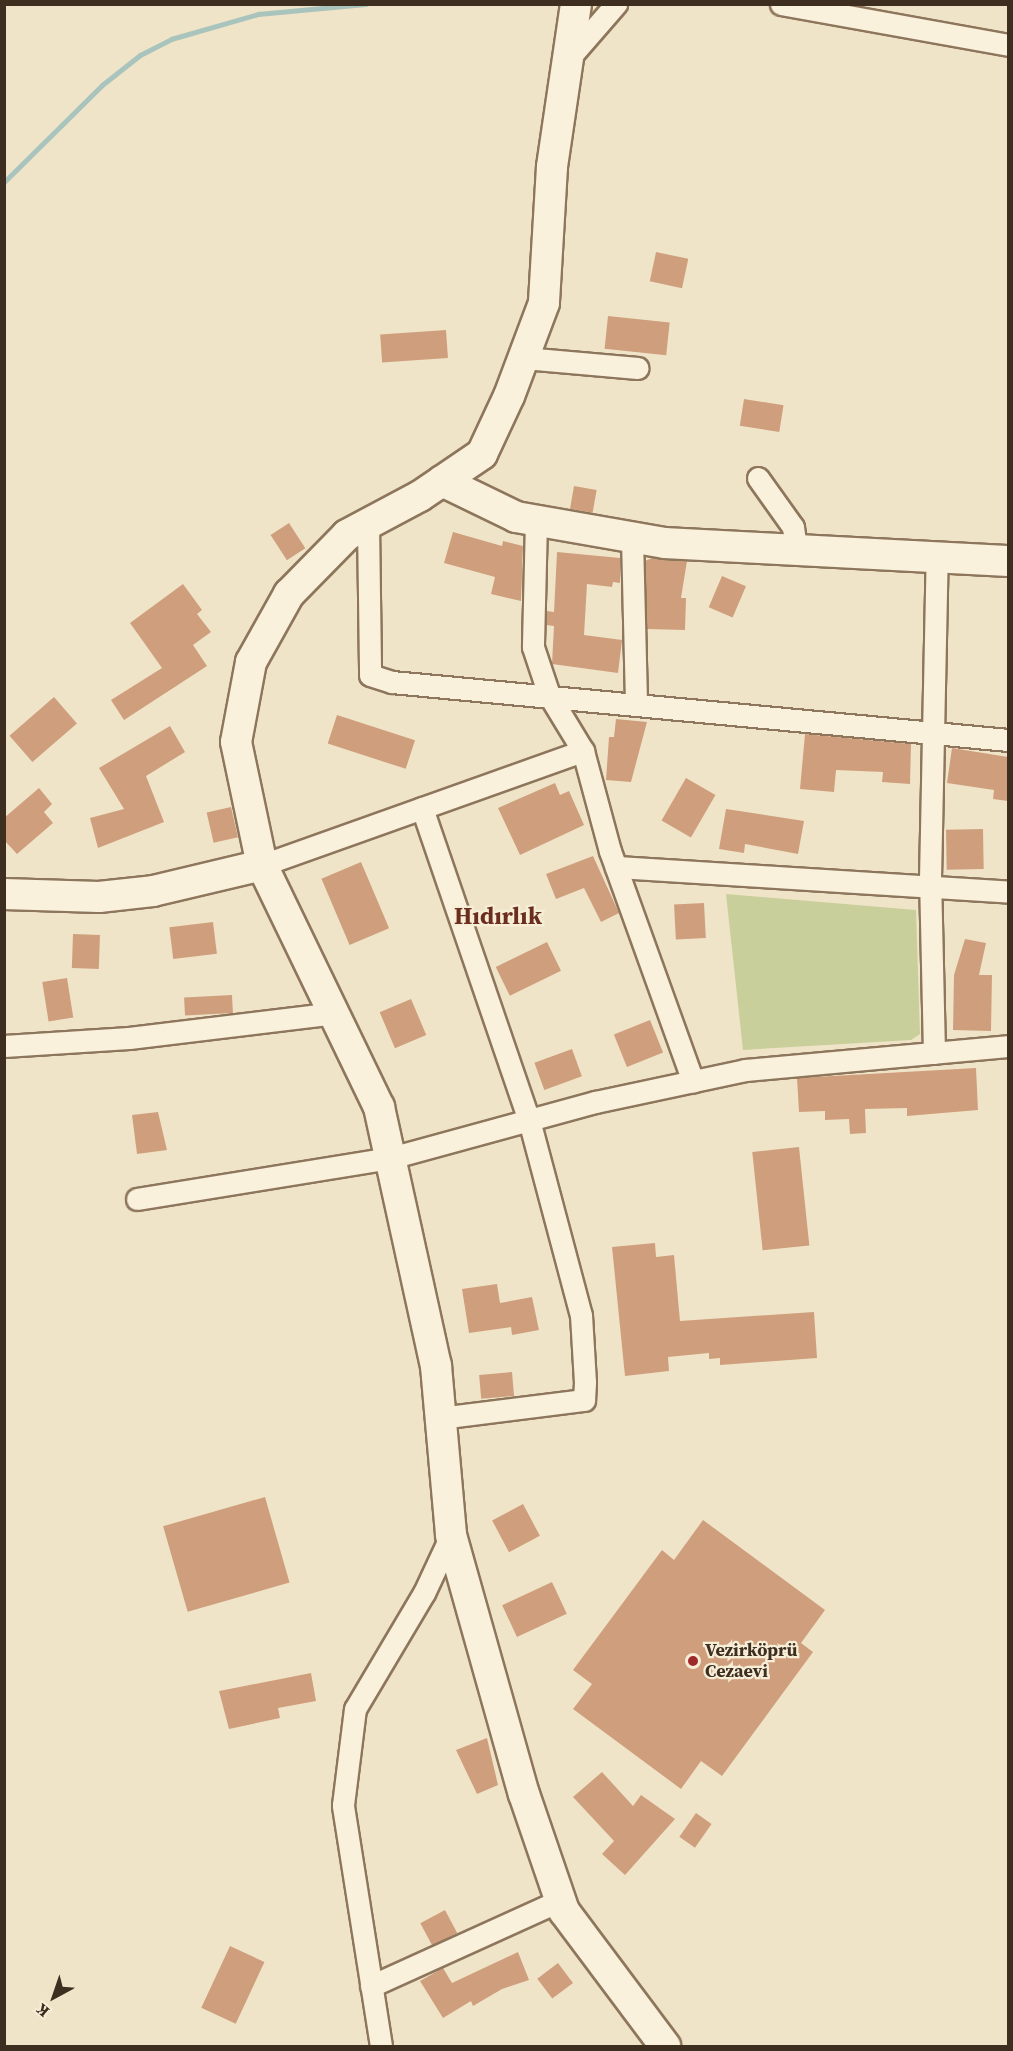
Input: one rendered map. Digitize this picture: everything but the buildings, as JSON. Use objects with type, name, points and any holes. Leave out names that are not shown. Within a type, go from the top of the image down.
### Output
[{"type":"street","points":[[569,58],[616,4]]},
{"type":"street","points":[[781,4],[1008,45]]},
{"type":"street","points":[[576,9],[552,167],[544,303],[524,358],[482,454],[442,482],[347,535],[289,594],[251,663],[236,742],[262,865],[379,1107],[436,1366],[451,1535],[524,1794],[564,1911],[665,2046]]},
{"type":"street","points":[[524,358],[638,368]]},
{"type":"street","points":[[758,478],[792,527],[796,549]]},
{"type":"street","points":[[442,482],[516,517],[632,538],[1008,561]]},
{"type":"street","points":[[536,521],[533,647],[549,695],[583,751],[616,867],[693,1081]]},
{"type":"street","points":[[368,524],[370,675],[392,682],[1008,740]]},
{"type":"street","points":[[632,538],[636,704]]},
{"type":"street","points":[[934,1053],[930,890],[937,555]]},
{"type":"street","points":[[4,894],[99,897],[153,891],[262,865],[583,751]]},
{"type":"street","points":[[422,808],[529,1120],[581,1315],[584,1400],[441,1418]]},
{"type":"street","points":[[616,867],[930,890],[1008,892]]},
{"type":"street","points":[[4,1046],[129,1038],[335,1013]]},
{"type":"street","points":[[137,1199],[390,1158],[529,1120],[745,1070],[1008,1046]]},
{"type":"street","points":[[381,2046],[343,1805],[355,1709],[424,1593],[451,1535]]},
{"type":"street","points":[[371,1986],[561,1900]]},
{"type":"green space","points":[[726,894],[916,910],[920,1034],[911,1040],[743,1050]]},
{"type":"waterway","points":[[4,182],[102,85],[140,55],[171,39],[258,14],[366,4]]},
{"type":"place","name":"Vezirköprü Cezaevi","points":[[693,1661]]},
{"type":"district","name":"Hıdırlık","points":[[498,916]]}]
